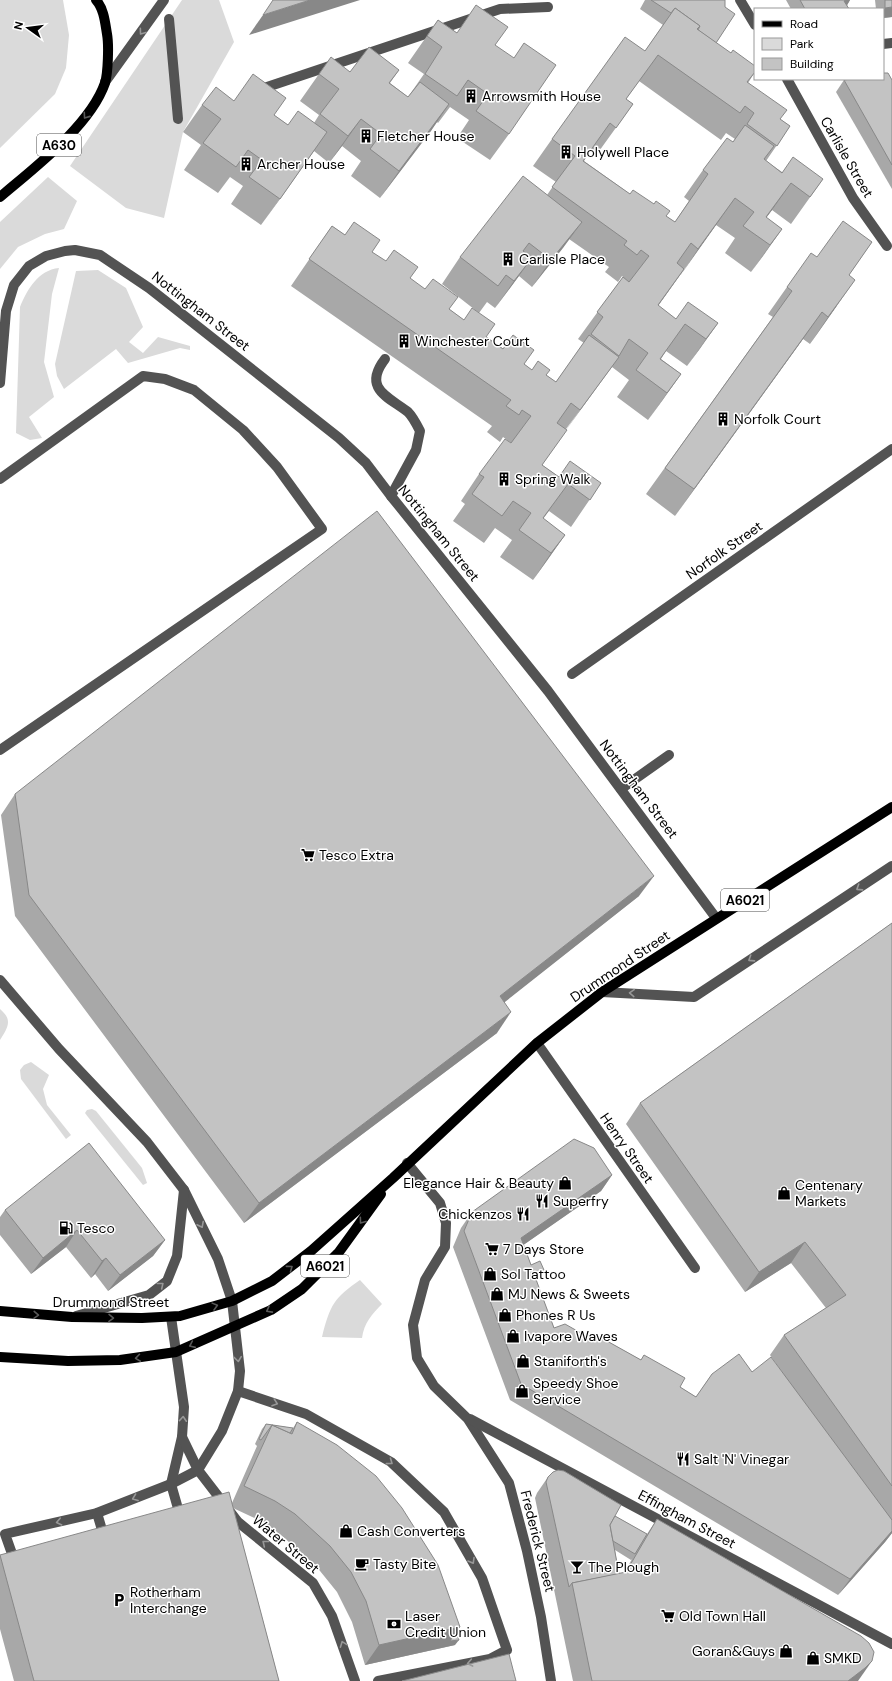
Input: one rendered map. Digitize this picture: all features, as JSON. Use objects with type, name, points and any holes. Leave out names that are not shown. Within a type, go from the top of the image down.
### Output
[{"type":"main road","name":"A630","points":[[0,196],[38,165],[82,122],[95,103],[105,82],[108,43],[101,6],[96,0]]},
{"type":"main road","name":"Drummond Street","points":[[0,1311],[72,1317],[171,1317],[232,1302],[272,1281],[296,1263],[393,1178],[407,1163],[537,1043],[602,992],[716,918],[891,809]]},
{"type":"main road","name":"Drummond Street","points":[[3,1359],[68,1361],[120,1360],[176,1352],[271,1310],[302,1289],[339,1252],[393,1178]]},
{"type":"street","points":[[105,82],[164,0]]},
{"type":"street","points":[[740,0],[754,23]]},
{"type":"street","points":[[264,88],[500,9],[548,7]]},
{"type":"street","points":[[170,19],[178,119]]},
{"type":"street","name":"Carlisle Street","points":[[787,80],[853,198],[887,246]]},
{"type":"street","name":"Nottingham Street","points":[[0,383],[6,311],[14,285],[29,266],[46,256],[75,250],[100,255],[149,288],[339,438],[366,463],[541,682],[716,918]]},
{"type":"street","points":[[384,359],[379,366],[376,380],[378,390],[388,399],[410,413],[420,431],[416,450],[391,496]]},
{"type":"street","points":[[0,479],[143,376],[165,379],[194,390],[243,430],[277,467],[322,529],[0,750]]},
{"type":"street","name":"Norfolk Street","points":[[572,674],[892,449]]},
{"type":"street","points":[[621,789],[669,755]]},
{"type":"street","points":[[602,992],[694,997],[892,866]]},
{"type":"street","points":[[0,980],[60,1049],[147,1142],[184,1190],[218,1259],[232,1302],[240,1371],[238,1391],[222,1431],[198,1470],[171,1484],[97,1513],[5,1534],[19,1575]]},
{"type":"street","name":"Henry Street","points":[[537,1043],[695,1268]]},
{"type":"street","points":[[407,1163],[440,1203],[446,1223],[445,1247],[425,1280],[413,1325],[416,1358],[434,1386],[468,1419]]},
{"type":"street","points":[[72,1317],[149,1295],[167,1281],[177,1256],[184,1190]]},
{"type":"street","points":[[171,1317],[184,1407],[182,1437],[171,1484],[184,1530]]},
{"type":"street","points":[[238,1391],[306,1414],[391,1462],[444,1512],[482,1578],[507,1650],[490,1659],[378,1681]]},
{"type":"street","name":"Effingham Street","points":[[468,1419],[892,1644]]},
{"type":"street","name":"Frederick Street","points":[[468,1419],[509,1483],[527,1550],[535,1587],[551,1681]]},
{"type":"street","name":"Water Street","points":[[182,1437],[198,1470],[238,1522],[313,1583],[332,1616],[355,1681]]},
{"type":"street","points":[[97,1513],[107,1549]]},
{"type":"green space","points":[[0,0],[63,0],[69,35],[66,68],[55,94],[0,148]]},
{"type":"green space","points":[[182,0],[219,0],[234,42],[183,132],[164,218],[126,208],[70,166]]},
{"type":"green space","points":[[48,177],[77,201],[64,229],[45,234],[18,247],[0,269],[0,222]]},
{"type":"green space","points":[[59,268],[52,294],[44,362],[54,397],[29,417],[42,438],[30,440],[16,433],[20,307],[26,294],[39,277]]},
{"type":"green space","points":[[98,270],[126,288],[143,327],[129,342],[143,353],[158,337],[190,346],[190,350],[180,348],[128,363],[116,349],[64,389],[57,376],[55,364],[76,271]]},
{"type":"green space","points":[[0,1009],[7,1017],[8,1024],[0,1040]]},
{"type":"green space","points":[[31,1062],[49,1075],[43,1089],[47,1105],[71,1135],[66,1139],[21,1079],[20,1070],[24,1065]]},
{"type":"green space","points":[[92,1109],[96,1111],[142,1168],[147,1183],[143,1185],[85,1113],[87,1110]]},
{"type":"green space","points":[[360,1280],[382,1304],[369,1319],[362,1338],[322,1337],[334,1303],[344,1292]]},
{"type":"building","points":[[273,0],[310,0],[263,15]]},
{"type":"building","points":[[651,0],[725,0],[725,7],[735,14],[716,43],[698,30],[700,26],[675,8],[671,13]]},
{"type":"building","points":[[800,0],[846,0],[844,1],[848,8],[804,8]]},
{"type":"building","points":[[885,0],[892,0],[892,7],[885,8]]},
{"type":"building","points":[[476,5],[508,27],[495,45],[514,58],[524,43],[556,65],[509,134],[476,111],[488,94],[468,80],[457,96],[425,74],[442,47],[427,36],[438,20],[457,33]]},
{"type":"building","points":[[675,8],[700,26],[697,29],[731,53],[733,50],[754,65],[754,73],[747,82],[787,110],[780,119],[790,126],[777,146],[747,124],[754,113],[745,106],[740,113],[658,55],[626,99],[633,104],[616,128],[610,123],[583,161],[630,194],[633,190],[654,204],[656,201],[670,211],[666,216],[675,222],[708,174],[703,170],[727,138],[733,142],[745,125],[774,146],[764,159],[782,173],[793,157],[823,179],[810,197],[791,183],[766,217],[782,229],[770,245],[743,226],[754,212],[735,198],[698,249],[691,243],[677,263],[684,269],[658,305],[676,319],[688,302],[718,323],[706,339],[685,324],[660,359],[681,374],[667,393],[636,370],[648,353],[629,339],[619,356],[591,334],[603,317],[597,312],[623,277],[629,282],[649,256],[641,250],[637,255],[624,245],[627,241],[552,187],[575,156],[552,139],[625,37],[645,51]]},
{"type":"building","points":[[369,47],[399,70],[389,83],[408,97],[420,82],[449,104],[399,171],[370,149],[381,134],[361,119],[348,136],[320,114],[339,89],[319,74],[331,57],[350,72]]},
{"type":"building","points":[[884,73],[888,73],[892,80],[892,165],[844,80],[884,80]]},
{"type":"building","points":[[253,74],[286,98],[274,115],[288,125],[298,111],[327,132],[280,199],[249,177],[262,160],[248,150],[236,167],[203,143],[221,119],[202,105],[216,87],[234,101]]},
{"type":"building","points":[[523,176],[582,222],[551,260],[529,243],[523,251],[532,258],[514,281],[506,275],[498,286],[460,257]]},
{"type":"building","name":"Norfolk Court","points":[[843,221],[872,242],[849,275],[855,280],[828,317],[822,312],[694,489],[665,468],[792,291],[787,287],[811,253],[817,257]]},
{"type":"building","points":[[354,222],[380,240],[372,252],[386,261],[394,250],[418,267],[410,278],[425,289],[433,279],[458,297],[449,309],[464,320],[472,308],[495,324],[486,337],[503,349],[513,335],[534,350],[524,364],[532,370],[538,361],[550,370],[546,375],[556,382],[589,335],[619,357],[580,410],[571,403],[557,423],[567,430],[542,465],[559,477],[570,461],[601,483],[590,500],[568,484],[543,518],[565,535],[551,553],[519,530],[531,513],[513,501],[502,516],[472,494],[484,477],[479,474],[505,439],[511,443],[531,416],[522,410],[519,415],[506,406],[511,400],[309,259],[332,226],[345,235]]},
{"type":"building","name":"Tesco Extra","points":[[377,511],[654,876],[500,996],[511,1012],[259,1203],[29,895],[15,794]]},
{"type":"building","name":"Centenary Markets","points":[[892,923],[892,1486],[784,1335],[846,1295],[805,1242],[759,1272],[640,1103]]},
{"type":"building","points":[[574,1139],[594,1148],[612,1175],[521,1238],[531,1265],[540,1261],[544,1270],[534,1274],[554,1328],[565,1324],[595,1341],[598,1336],[641,1360],[644,1355],[685,1378],[680,1387],[696,1397],[712,1374],[739,1354],[752,1372],[771,1357],[892,1520],[892,1531],[850,1579],[521,1384],[464,1231],[472,1212]]},
{"type":"building","name":"Tesco","points":[[89,1143],[165,1240],[120,1275],[106,1258],[102,1261],[77,1230],[43,1258],[5,1210]]},
{"type":"building","points":[[297,1422],[337,1445],[376,1476],[402,1508],[438,1565],[460,1627],[379,1645],[366,1601],[351,1572],[330,1546],[295,1514],[275,1501],[244,1486],[272,1425],[292,1434]]},
{"type":"building","points":[[266,1424],[293,1428],[290,1433],[272,1425],[261,1440],[259,1439]]},
{"type":"building","name":"The Plough","points":[[558,1470],[564,1471],[621,1505],[610,1525],[619,1574],[572,1583],[569,1587],[546,1482],[548,1477],[553,1472]]},
{"type":"building","name":"Rotherham Interchange","points":[[229,1492],[279,1681],[34,1681],[0,1555]]},
{"type":"building","points":[[615,1516],[647,1534],[635,1554],[613,1541],[610,1525]]},
{"type":"building","name":"Old Town Hall","points":[[657,1519],[861,1636],[869,1643],[874,1652],[872,1661],[848,1681],[592,1681],[572,1583],[626,1572]]},
{"type":"building","points":[[456,1632],[459,1640],[450,1641]]},
{"type":"building","points":[[509,1654],[516,1681],[402,1681]]},
{"type":"place","name":"Arrowsmith House","points":[[471,96]]},
{"type":"place","name":"Fletcher House","points":[[366,136]]},
{"type":"place","name":"Holywell Place","points":[[566,152]]},
{"type":"place","name":"Archer House","points":[[246,164]]},
{"type":"place","name":"Carlisle Place","points":[[508,259]]},
{"type":"place","name":"Winchester Court","points":[[404,341]]},
{"type":"place","name":"Norfolk Court","points":[[723,419]]},
{"type":"place","name":"Spring Walk","points":[[504,479]]},
{"type":"place","name":"Tesco Extra","points":[[308,855]]},
{"type":"place","name":"Elegance Hair & Beauty","points":[[565,1183]]},
{"type":"place","name":"Centenary Markets","points":[[784,1193]]},
{"type":"place","name":"Superfry","points":[[542,1201]]},
{"type":"place","name":"Chickenzos","points":[[523,1214]]},
{"type":"place","name":"Tesco","points":[[66,1228]]},
{"type":"place","name":"7 Days Store","points":[[492,1249]]},
{"type":"place","name":"Sol Tattoo","points":[[490,1274]]},
{"type":"place","name":"MJ News & Sweets","points":[[497,1294]]},
{"type":"place","name":"Phones R Us","points":[[505,1315]]},
{"type":"place","name":"Ivapore Waves","points":[[513,1336]]},
{"type":"place","name":"Staniforth's","points":[[523,1361]]},
{"type":"place","name":"Speedy Shoe Service","points":[[522,1391]]},
{"type":"place","name":"Salt 'N' Vinegar","points":[[683,1459]]},
{"type":"place","name":"Cash Converters","points":[[346,1531]]},
{"type":"place","name":"Tasty Bite","points":[[362,1564]]},
{"type":"place","name":"The Plough","points":[[577,1567]]},
{"type":"place","name":"Rotherham Interchange","points":[[119,1600]]},
{"type":"place","name":"Old Town Hall","points":[[668,1616]]},
{"type":"place","name":"Laser Credit Union","points":[[394,1624]]},
{"type":"place","name":"Goran&Guys","points":[[786,1651]]},
{"type":"place","name":"SMKD","points":[[813,1658]]}]
